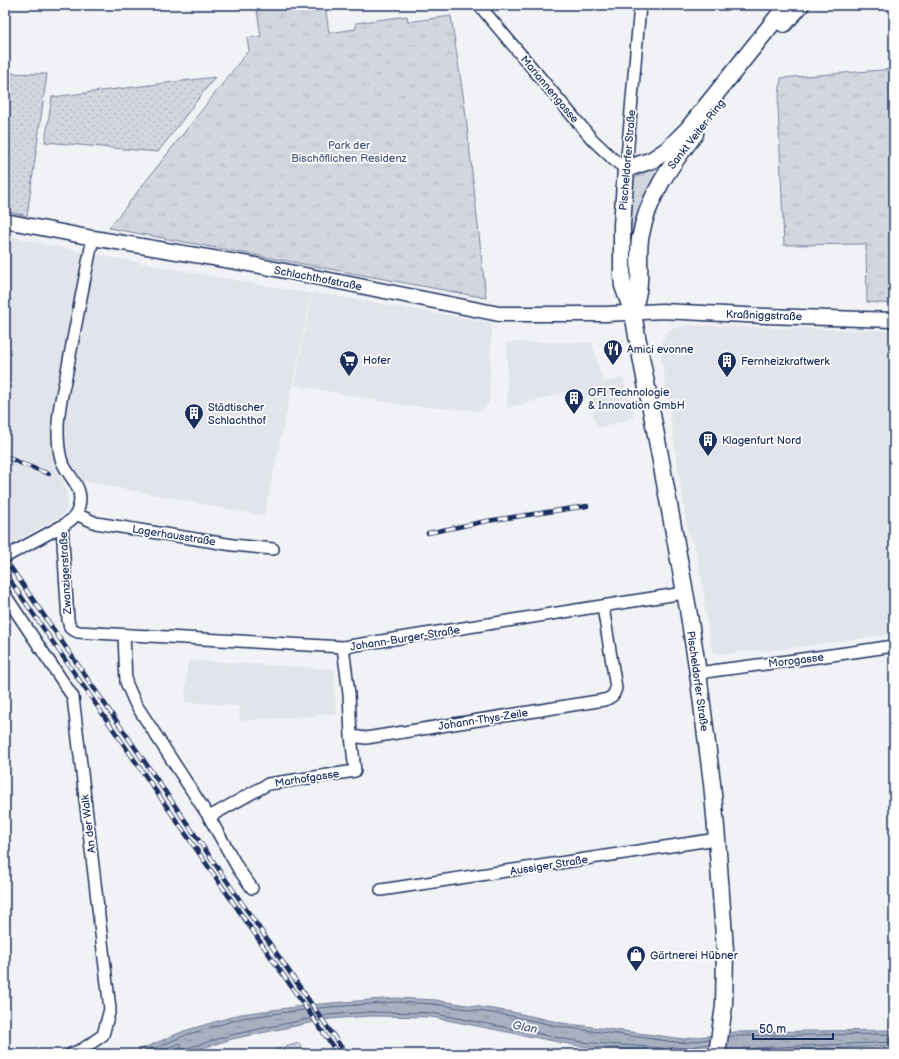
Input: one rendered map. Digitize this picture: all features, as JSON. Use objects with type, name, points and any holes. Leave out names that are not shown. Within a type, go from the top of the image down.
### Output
[{"type":"main road","name":"Sankt Veiter Ring","points":[[626,169],[652,160],[667,150],[687,130],[787,5]]},
{"type":"main road","name":"Sankt Veiter Ring","points":[[639,284],[640,240],[645,219],[662,180],[680,152],[801,5]]},
{"type":"main road","name":"Pischeldorfer Straße","points":[[626,169],[622,225],[623,286],[633,313],[698,673],[717,839],[725,950],[723,1016],[717,1054]]},
{"type":"main road","name":"Pischeldorfer Straße","points":[[633,313],[639,284]]},
{"type":"street","name":"Mariannengasse","points":[[479,5],[592,139],[626,169]]},
{"type":"street","name":"Pischeldorfer Straße","points":[[626,169],[640,5]]},
{"type":"street","name":"Schlachthofstraße","points":[[5,221],[255,266],[499,314],[633,313]]},
{"type":"street","points":[[76,514],[80,494],[61,459],[57,421],[93,238]]},
{"type":"street","name":"Kraßniggstraße","points":[[633,313],[662,311],[894,320]]},
{"type":"street","name":"Zwanzigerstraße","points":[[76,514],[71,520],[62,526],[68,620],[70,628],[78,632],[124,635]]},
{"type":"street","name":"Lagerhausstraße","points":[[76,514],[96,523],[233,545],[273,549]]},
{"type":"street","points":[[5,556],[62,526]]},
{"type":"street","name":"Johann-Burger-Straße","points":[[124,635],[343,647],[684,593]]},
{"type":"street","name":"An der Walk","points":[[5,595],[73,697],[110,1009],[103,1035],[83,1049],[71,1054]]},
{"type":"street","name":"Johann-Thys-Zeile","points":[[351,736],[366,738],[610,698],[614,694],[616,688],[603,607]]},
{"type":"street","points":[[124,635],[126,682],[135,703],[209,817],[239,870],[252,888]]},
{"type":"street","name":"Morogasse","points":[[698,673],[894,646]]},
{"type":"street","points":[[343,647],[349,694],[351,736]]},
{"type":"street","name":"Marhofgasse","points":[[209,817],[268,784],[355,771],[351,736]]},
{"type":"street","name":"Aussiger Straße","points":[[381,890],[717,839]]},
{"type":"shaded area","points":[[5,235],[77,251],[312,294],[264,516],[88,482],[58,473],[64,483],[68,504],[63,515],[5,547]]},
{"type":"shaded area","points":[[313,292],[492,323],[489,403],[480,411],[402,405],[294,385]]},
{"type":"shaded area","points":[[688,325],[894,331],[894,634],[786,649],[720,654],[715,652],[711,647],[705,611],[704,592],[696,550],[688,533],[661,356],[661,343],[665,334],[672,329]]},
{"type":"shaded area","points":[[507,342],[592,342],[603,383],[623,378],[634,418],[597,428],[589,398],[569,403],[566,392],[507,408]]},
{"type":"shaded area","points":[[188,660],[335,669],[334,688],[337,714],[240,721],[239,706],[185,702]]},
{"type":"green space","name":"Park der Bischöflichen Residenz","points":[[256,5],[325,5],[329,33],[356,29],[356,23],[407,16],[408,22],[451,16],[465,108],[486,298],[109,228],[249,50],[247,38],[261,36]]},
{"type":"green space","points":[[894,69],[894,304],[867,302],[866,244],[784,245],[778,105],[781,78]]},
{"type":"green space","points":[[5,73],[47,74],[27,216],[5,211]]},
{"type":"green space","points":[[215,77],[158,152],[45,142],[52,97]]},
{"type":"green space","points":[[666,160],[631,281],[629,280],[628,242],[633,179]]},
{"type":"green space","points":[[299,1043],[307,1054],[261,1054]]},
{"type":"water","name":"Glan","points":[[395,998],[435,1000],[512,1012],[562,1023],[684,1039],[735,1032],[894,1030],[894,1046],[732,1053],[673,1053],[579,1046],[431,1017],[370,1016],[329,1019],[232,1039],[183,1054],[130,1054],[184,1031],[241,1014],[319,1004]]},
{"type":"railway","points":[[5,456],[49,474]]},
{"type":"railway","points":[[428,533],[487,521],[587,506]]},
{"type":"railway","points":[[5,559],[346,1054]]},
{"type":"railway","points":[[5,573],[338,1054]]},
{"type":"place","name":"Amici evonne","points":[[613,366]]},
{"type":"place","name":"Hofer","points":[[349,377]]},
{"type":"place","name":"Fernheizkraftwerk","points":[[727,378]]},
{"type":"place","name":"OFI Technologie & Innovation GmbH","points":[[574,415]]},
{"type":"place","name":"Städtischer Schlachthof","points":[[194,430]]},
{"type":"place","name":"Klagenfurt Nord","points":[[708,457]]},
{"type":"place","name":"Gärtnerei Hübner","points":[[636,972]]}]
